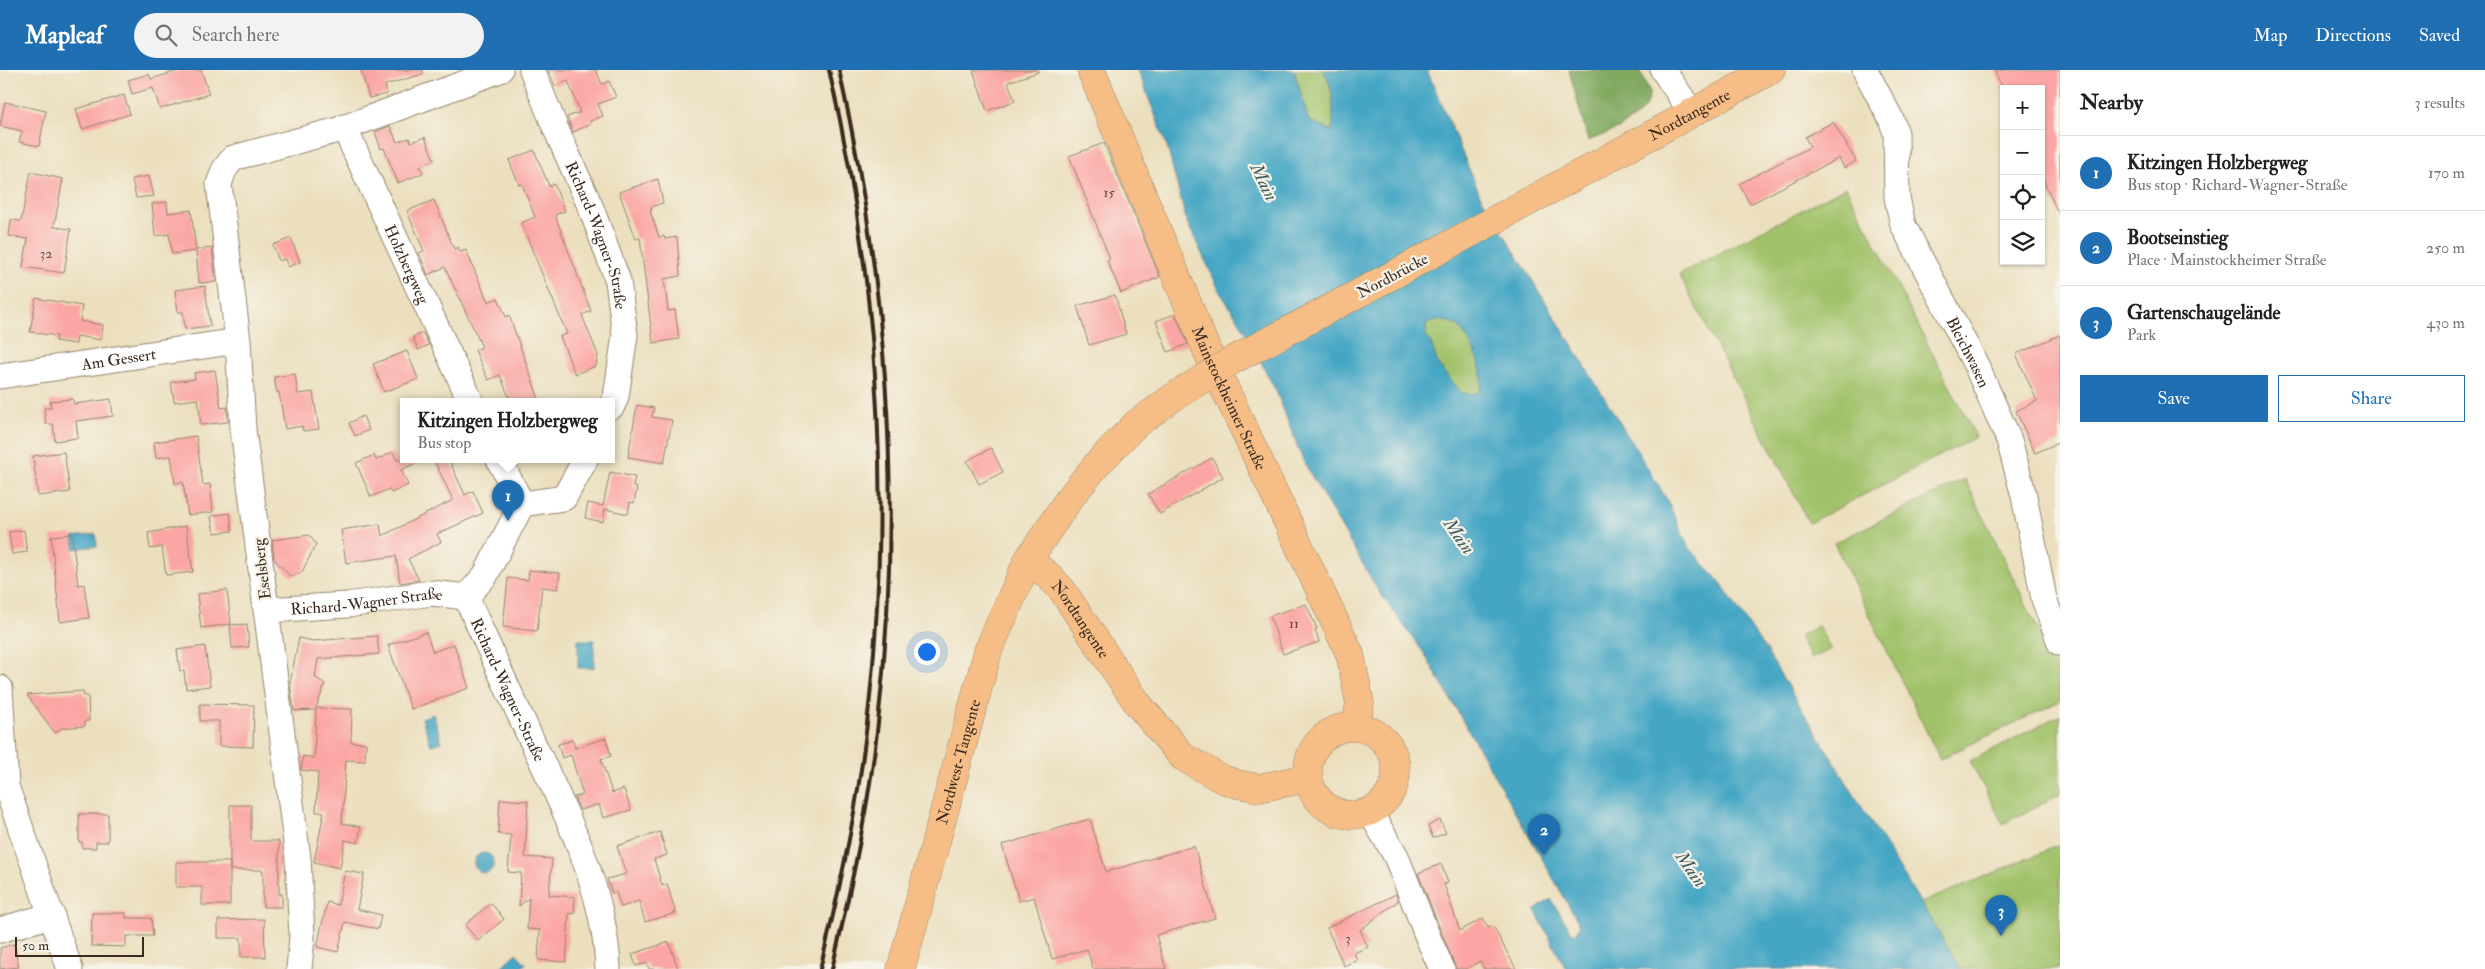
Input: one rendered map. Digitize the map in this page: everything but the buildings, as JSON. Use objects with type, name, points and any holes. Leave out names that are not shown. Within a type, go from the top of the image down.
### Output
[{"type":"main road","name":"Mainstockheimer Straße","points":[[1091,70],[1208,353],[1350,654],[1360,703],[1356,726]]},
{"type":"main road","name":"Nordtangente","points":[[1607,157],[1771,70]]},
{"type":"main road","name":"Nordbrücke","points":[[1028,560],[1069,499],[1098,463],[1136,424],[1178,394],[1233,360],[1607,157]]},
{"type":"main road","name":"Nordtangente","points":[[1028,560],[1050,577],[1062,590],[1138,704],[1183,757],[1220,778],[1237,784],[1259,788],[1308,778]]},
{"type":"main road","name":"Nordwest-Tangente","points":[[901,969],[988,651],[1028,560]]},
{"type":"main road","points":[[1356,726],[1366,728],[1384,740],[1395,757],[1397,776],[1390,796],[1370,812],[1352,816],[1331,810],[1315,796],[1308,778],[1309,759],[1318,742],[1334,730],[1356,726]]},
{"type":"street","points":[[344,127],[500,70]]},
{"type":"street","name":"Richard-Wagner-Straße","points":[[532,70],[554,127],[591,208],[618,281],[625,335],[615,400]]},
{"type":"street","points":[[1663,70],[1692,113]]},
{"type":"street","name":"Bleichwasen","points":[[1865,70],[1891,119],[1896,133],[1897,198],[1903,225],[1977,367],[2009,440],[2024,496],[2044,599],[2060,643]]},
{"type":"street","name":"Eselsberg","points":[[299,969],[302,936],[298,858],[242,428],[238,341],[219,184],[224,170],[233,158],[344,127]]},
{"type":"street","name":"Holzbergweg","points":[[344,127],[469,398]]},
{"type":"street","name":"Am Gessert","points":[[0,376],[238,341]]},
{"type":"street","points":[[502,463],[522,504],[564,498],[583,463]]},
{"type":"street","name":"Richard-Wagner-Straße","points":[[522,504],[485,576],[466,597],[572,826],[591,881],[607,948],[608,969]]},
{"type":"street","name":"Richard-Wagner Straße","points":[[266,610],[347,605],[432,593],[466,597]]},
{"type":"street","points":[[0,688],[3,786],[52,915],[70,969]]},
{"type":"street","points":[[1370,812],[1396,856],[1425,932],[1442,969]]},
{"type":"street","points":[[0,930],[52,915]]},
{"type":"green space","points":[[1294,70],[1323,70],[1327,76],[1333,108],[1333,131],[1309,121]]},
{"type":"green space","points":[[1569,70],[1639,70],[1650,92],[1645,108],[1618,129],[1588,141]]},
{"type":"green space","points":[[1846,187],[1976,437],[1809,523],[1679,274]]},
{"type":"green space","points":[[1435,320],[1455,324],[1470,343],[1476,355],[1482,380],[1480,389],[1474,394],[1461,392],[1438,365],[1431,343],[1426,336],[1426,324]]},
{"type":"green space","points":[[1965,479],[2060,674],[2060,701],[1940,759],[1834,543]]},
{"type":"green space","points":[[1818,626],[1831,649],[1811,659],[1799,636]]},
{"type":"green space","points":[[2060,715],[2060,794],[2003,824],[1970,761]]},
{"type":"green space","points":[[2060,845],[2060,969],[1961,969],[1921,903]]},
{"type":"water","name":"Main","points":[[1138,70],[1294,70],[1309,121],[1332,131],[1333,108],[1331,92],[1327,76],[1323,70],[1427,70],[1480,195],[1666,498],[1688,546],[1719,581],[1765,649],[1961,969],[1566,969],[1535,910],[1551,899],[1572,933],[1577,933],[1580,925],[1424,653],[1379,592],[1304,463],[1276,391],[1240,322],[1221,294],[1186,220],[1167,146]],"holes":[[[1435,320],[1455,324],[1470,343],[1476,355],[1482,380],[1480,389],[1474,394],[1461,392],[1438,365],[1431,343],[1426,336],[1426,325]]]},
{"type":"water","points":[[96,534],[97,546],[75,549],[73,537]]},
{"type":"water","points":[[578,640],[594,640],[594,668],[578,668]]},
{"type":"water","points":[[433,714],[442,742],[431,745],[422,718]]},
{"type":"water","points":[[484,853],[491,856],[494,863],[491,870],[484,873],[477,870],[474,863],[477,856]]},
{"type":"water","points":[[516,953],[526,964],[520,969],[499,969]]},
{"type":"railway","points":[[820,969],[844,867],[862,763],[872,676],[878,590],[880,503],[877,415],[871,328],[861,242],[847,156],[829,70]]},
{"type":"railway","points":[[832,969],[859,847],[878,723],[886,640],[890,476],[879,313],[869,232],[856,151],[839,70]]},
{"type":"place","name":"Kitzingen Holzbergweg","points":[[508,521]]},
{"type":"place","name":"Bootseinstieg","points":[[1544,855]]},
{"type":"place","name":"Gartenschaugelände","points":[[2001,936]]}]
